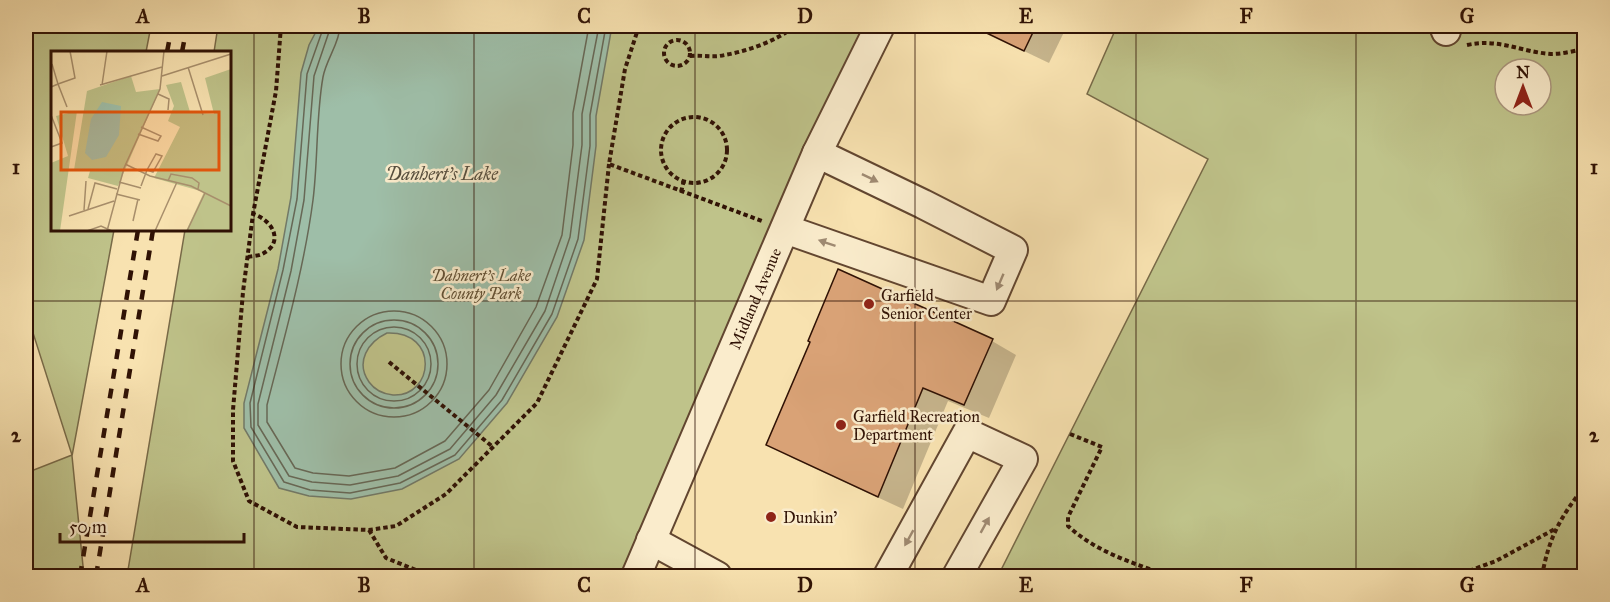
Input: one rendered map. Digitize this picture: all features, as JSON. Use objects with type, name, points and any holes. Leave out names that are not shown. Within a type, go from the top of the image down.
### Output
[{"type":"street","name":"Midland Avenue","points":[[636,576],[817,153],[880,26]]},
{"type":"street","points":[[785,229],[991,301],[1013,250],[817,153]]},
{"type":"street","points":[[888,576],[967,433],[1023,459],[957,576]]},
{"type":"street","points":[[651,540],[717,576]]},
{"type":"path","points":[[281,26],[276,91],[247,257],[233,410],[233,461],[249,501],[297,527],[369,531],[396,526],[446,494],[537,403],[597,279],[609,164],[625,69],[639,26]]},
{"type":"path","points":[[690,56],[717,56],[741,52],[782,35],[795,26]]},
{"type":"path","points":[[1445,28],[1451,48],[1482,41],[1514,45],[1552,54],[1584,49]]},
{"type":"path","points":[[674,40],[683,41],[689,48],[690,56],[685,64],[672,65],[665,56],[665,48],[674,40]]},
{"type":"path","points":[[688,117],[700,117],[718,127],[727,145],[727,155],[723,165],[709,179],[699,182],[684,180],[669,171],[663,161],[661,150],[663,139],[678,121],[688,117]]},
{"type":"path","points":[[609,164],[785,229]]},
{"type":"path","points":[[681,192],[684,180]]},
{"type":"path","points":[[247,257],[264,253],[274,239],[273,228],[263,217],[253,214]]},
{"type":"path","points":[[389,362],[493,447]]},
{"type":"path","points":[[1070,434],[1102,447],[1068,517],[1068,526],[1103,549],[1170,576]]},
{"type":"path","points":[[1542,576],[1547,550],[1555,529],[1584,487]]},
{"type":"path","points":[[1455,576],[1496,561],[1555,529]]},
{"type":"path","points":[[369,531],[386,558],[431,576]]},
{"type":"green space","points":[[26,26],[151,26],[146,51],[51,51],[51,231],[114,231],[72,456],[84,576],[26,576],[26,473],[72,455],[26,311]]},
{"type":"green space","name":"Dahnert's Lake County Park","points":[[218,26],[880,26],[636,576],[127,576],[185,231],[231,231],[231,51],[214,51]]},
{"type":"green space","points":[[1117,26],[1584,26],[1584,576],[998,576],[1208,159],[1087,94]]},
{"type":"water","name":"Danhert's Lake","points":[[319,26],[612,26],[596,116],[596,146],[584,240],[557,317],[507,403],[459,459],[402,489],[351,499],[309,496],[279,488],[244,428],[244,403],[278,269],[291,197],[301,73],[309,45]],"holes":[[[387,333],[404,335],[416,342],[423,352],[425,364],[423,376],[417,386],[407,393],[386,394],[373,387],[365,375],[363,367],[366,353],[374,342]]]},
{"type":"building","points":[[972,26],[1036,26],[1024,51]]},
{"type":"building","points":[[838,269],[993,339],[964,405],[923,388],[878,497],[766,445]]},
{"type":"railway","points":[[167,51],[172,26]]},
{"type":"railway","points":[[182,51],[187,26]]},
{"type":"railway","points":[[80,576],[138,231]]},
{"type":"railway","points":[[96,576],[153,231]]},
{"type":"place","name":"Garfield Senior Center","points":[[869,304]]},
{"type":"place","name":"Garfield Recreation Department","points":[[841,425]]},
{"type":"place","name":"Dunkin'","points":[[771,517]]}]
